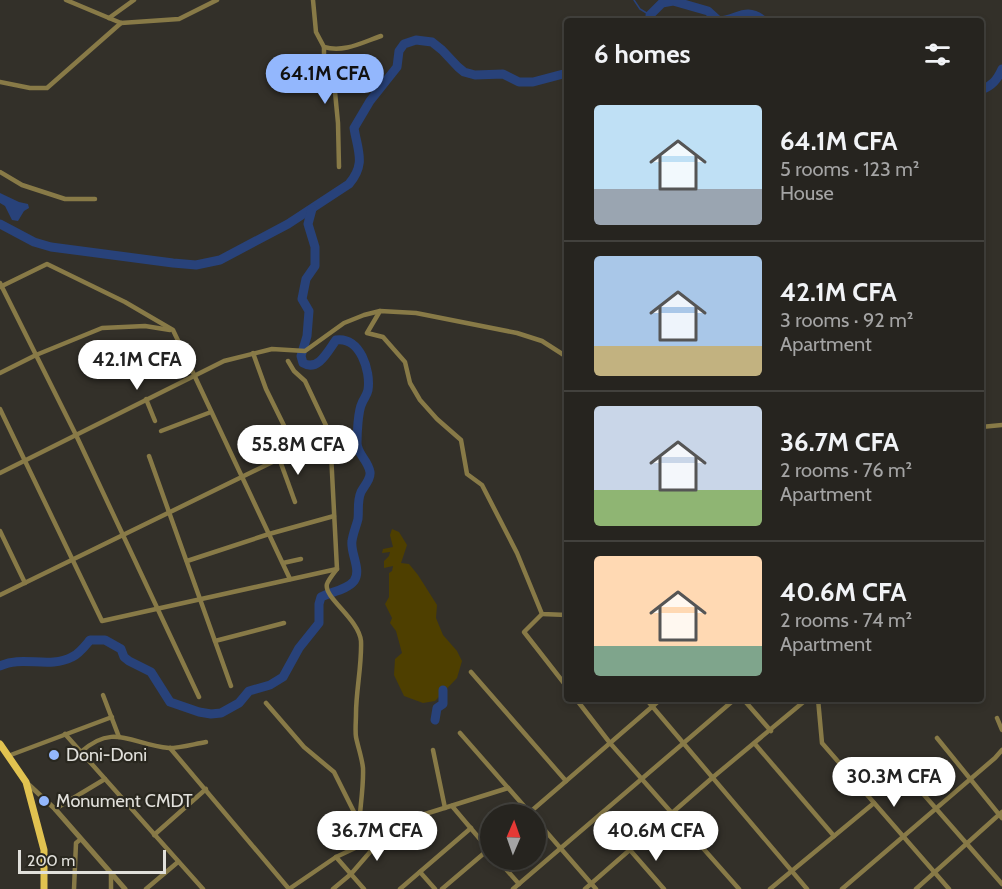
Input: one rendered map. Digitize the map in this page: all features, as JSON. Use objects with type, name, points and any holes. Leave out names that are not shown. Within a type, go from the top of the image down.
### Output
[{"type":"main road","points":[[0,744],[26,782],[44,850],[44,889]]},
{"type":"street","points":[[66,0],[121,23],[179,19],[217,0]]},
{"type":"street","points":[[109,18],[134,0]]},
{"type":"street","points":[[313,0],[316,32],[324,47],[324,74],[334,92],[338,123],[339,167]]},
{"type":"street","points":[[0,82],[30,88],[47,88],[121,23]]},
{"type":"street","points":[[324,47],[331,49],[351,47],[381,36]]},
{"type":"street","points":[[0,172],[22,185],[65,199],[95,200]]},
{"type":"street","points":[[199,697],[76,435],[1,286],[47,264],[125,302],[172,330],[290,579]]},
{"type":"street","points":[[380,311],[367,333],[383,338],[398,354],[405,362],[410,383],[420,400],[461,440],[468,474],[482,485],[518,553],[542,614]]},
{"type":"street","points":[[0,473],[224,361],[272,349],[302,351],[344,323],[380,311],[416,312],[517,333],[542,341],[564,355]]},
{"type":"street","points":[[0,373],[36,355],[102,328],[145,326],[172,330]]},
{"type":"street","points":[[253,353],[266,389],[296,450]]},
{"type":"street","points":[[288,362],[305,381],[330,434],[337,569],[326,588],[329,595],[356,625],[360,633],[356,737],[363,767],[359,846]]},
{"type":"street","points":[[146,399],[155,421]]},
{"type":"street","points":[[0,409],[102,621],[337,569]]},
{"type":"street","points":[[161,430],[211,412]]},
{"type":"street","points":[[984,427],[1002,425]]},
{"type":"street","points":[[0,595],[330,434]]},
{"type":"street","points":[[149,456],[231,686]]},
{"type":"street","points":[[279,458],[295,502]]},
{"type":"street","points":[[187,561],[269,534],[334,516]]},
{"type":"street","points":[[0,531],[25,583]]},
{"type":"street","points":[[283,563],[301,559]]},
{"type":"street","points":[[564,615],[542,614],[524,632],[564,683]]},
{"type":"street","points":[[215,641],[284,623]]},
{"type":"street","points":[[471,672],[566,781]]},
{"type":"street","points":[[103,695],[119,737]]},
{"type":"street","points":[[578,702],[610,743],[739,889]]},
{"type":"street","points":[[649,702],[807,889]]},
{"type":"street","points":[[541,804],[657,702]]},
{"type":"street","points":[[513,889],[732,702]]},
{"type":"street","points":[[746,702],[771,731]]},
{"type":"street","points":[[585,889],[712,778],[804,702]]},
{"type":"street","points":[[818,702],[822,743],[948,889]]},
{"type":"street","points":[[266,703],[304,747],[334,772],[359,822]]},
{"type":"street","points":[[8,756],[112,717]]},
{"type":"street","points":[[997,718],[1002,730]]},
{"type":"street","points":[[460,733],[522,804]]},
{"type":"street","points":[[65,734],[203,889]]},
{"type":"street","points":[[81,752],[93,741],[110,736],[170,748],[206,742]]},
{"type":"street","points":[[916,889],[1001,815],[937,738]]},
{"type":"street","points":[[755,744],[834,836]]},
{"type":"street","points":[[170,748],[289,889],[336,857],[422,815],[508,788]]},
{"type":"street","points":[[433,750],[445,808]]},
{"type":"street","points":[[842,889],[1002,750]]},
{"type":"street","points":[[904,772],[1002,884]]},
{"type":"street","points":[[55,809],[105,779]]},
{"type":"street","points":[[26,782],[55,809],[125,889]]},
{"type":"street","points":[[154,835],[206,789]]},
{"type":"street","points":[[770,889],[874,803]]},
{"type":"street","points":[[452,806],[480,838]]},
{"type":"street","points":[[400,889],[471,828]]},
{"type":"street","points":[[546,832],[596,889]]},
{"type":"street","points":[[333,889],[351,874],[385,834]]},
{"type":"street","points":[[74,889],[76,843],[81,839]]},
{"type":"street","points":[[630,849],[664,889]]},
{"type":"street","points":[[336,857],[364,889]]},
{"type":"street","points":[[442,889],[480,858]]},
{"type":"street","points":[[146,889],[178,862]]},
{"type":"street","points":[[507,870],[519,884]]},
{"type":"street","points":[[420,872],[435,889]]},
{"type":"street","points":[[111,874],[111,889]]},
{"type":"shaded area","points":[[392,529],[399,532],[407,545],[401,563],[409,564],[437,605],[436,618],[443,635],[457,651],[462,661],[457,678],[435,701],[423,703],[404,696],[394,675],[395,659],[402,653],[396,631],[390,623],[392,618],[385,604],[389,597],[389,573],[393,566],[384,568],[384,561],[390,552],[382,553],[383,549],[393,547],[390,535]]},
{"type":"water","points":[[0,193],[28,204],[29,208],[24,211],[18,221],[12,220],[5,206],[0,203]]},
{"type":"waterway","points":[[634,0],[640,9],[650,15]]},
{"type":"waterway","points":[[650,18],[650,15],[662,3],[673,1],[708,11],[716,18]]},
{"type":"waterway","points":[[732,18],[747,14],[760,18]]},
{"type":"waterway","points":[[0,224],[34,242],[51,247],[196,265],[220,260],[288,224],[349,184],[359,164],[354,128],[370,101],[397,67],[399,51],[404,44],[416,40],[432,42],[464,72],[475,75],[503,74],[519,82],[533,82],[564,74]]},
{"type":"waterway","points":[[984,89],[994,82],[1002,69]]},
{"type":"waterway","points":[[0,666],[17,662],[63,660],[77,654],[90,640],[105,640],[121,649],[124,657],[129,661],[151,672],[170,702],[199,712],[221,713],[239,703],[249,691],[270,685],[283,677],[299,648],[319,623],[321,597],[343,589],[354,581],[357,572],[352,541],[358,519],[360,495],[370,475],[357,443],[360,411],[368,390],[368,374],[362,356],[352,343],[344,340],[336,340],[318,363],[313,365],[303,363],[301,356],[307,336],[309,311],[302,299],[306,279],[315,266],[315,247],[308,224],[312,209]]},
{"type":"waterway","points":[[435,720],[437,708],[443,704],[443,690]]},
{"type":"place","name":"Doni-Doni","points":[[54,755]]},
{"type":"place","name":"Monument CMDT","points":[[44,801]]}]
